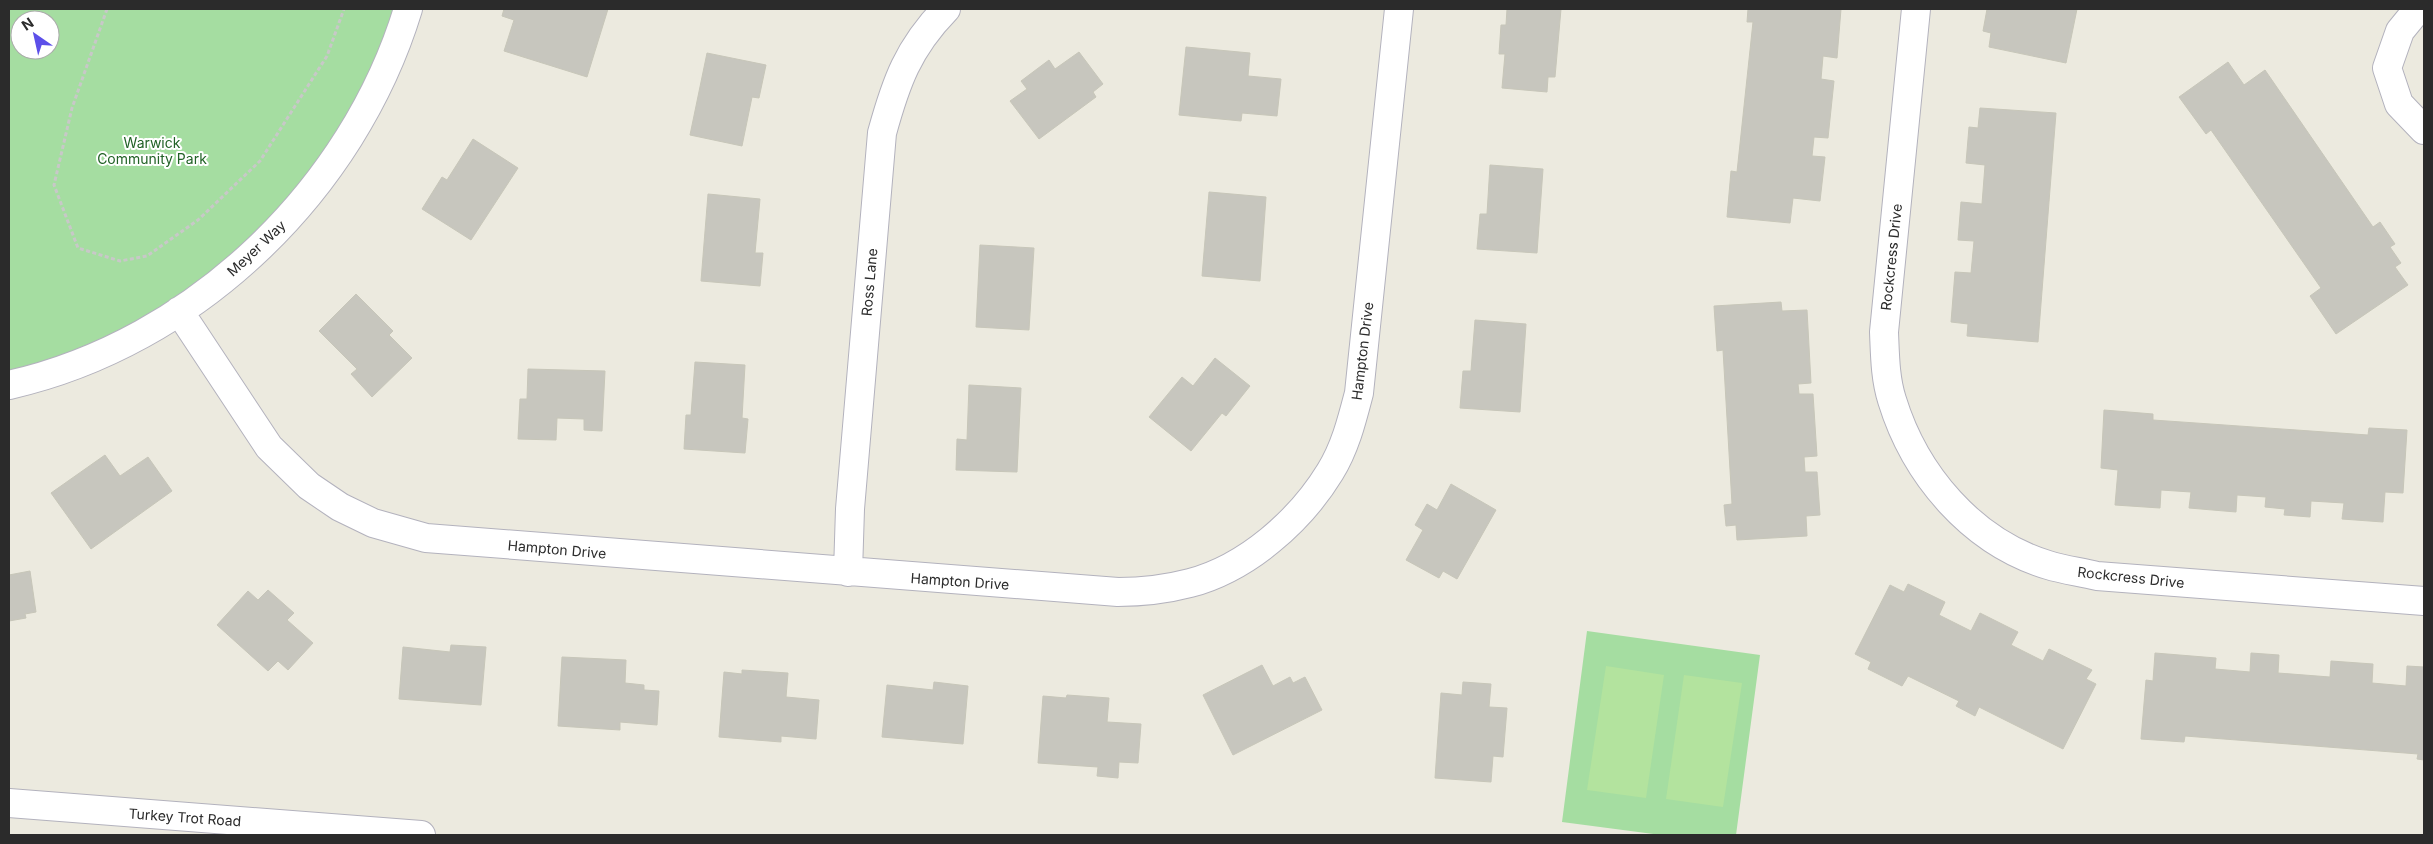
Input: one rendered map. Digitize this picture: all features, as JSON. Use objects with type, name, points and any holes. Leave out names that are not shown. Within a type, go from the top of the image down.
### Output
[{"type":"street","name":"Meyer Way","points":[[9,385],[56,372],[119,346],[179,311],[220,282],[280,227],[323,176],[346,143],[384,73],[408,9]]},
{"type":"street","name":"Ross Lane","points":[[848,572],[850,509],[882,134],[896,84],[911,53],[930,25],[946,9]]},
{"type":"street","name":"Hampton Drive","points":[[179,311],[269,448],[309,486],[340,507],[373,523],[426,538],[1118,592],[1144,592],[1191,583],[1235,564],[1262,547],[1302,511],[1331,471],[1345,441],[1359,393],[1399,9]]},
{"type":"street","name":"Rockcress Drive","points":[[1916,9],[1884,332],[1885,366],[1892,400],[1910,447],[1938,490],[1962,515],[2002,544],[2048,565],[2097,576],[2424,601]]},
{"type":"street","points":[[2418,9],[2400,31],[2388,68],[2399,104],[2424,130]]},
{"type":"street","name":"Turkey Trot Road","points":[[9,803],[421,835]]},
{"type":"path","points":[[107,9],[72,108],[54,185],[78,248],[120,261],[147,256],[198,220],[260,161],[327,56],[344,9]]},
{"type":"green space","name":"Warwick Community Park","points":[[9,9],[408,9],[323,176],[179,311],[9,384]]},
{"type":"green space","points":[[1587,631],[1760,655],[1736,835],[1661,835],[1562,822]]},
{"type":"green space","points":[[1606,666],[1664,675],[1646,798],[1587,790]]},
{"type":"green space","points":[[1684,675],[1742,683],[1723,807],[1666,799]]},
{"type":"building","points":[[504,9],[608,9],[587,77],[504,51],[514,20],[502,16]]},
{"type":"building","points":[[1507,9],[1561,9],[1555,77],[1548,77],[1547,92],[1502,88],[1505,54],[1499,54],[1501,25],[1506,25]]},
{"type":"building","points":[[1748,9],[1841,9],[1837,58],[1823,56],[1821,79],[1834,81],[1828,138],[1814,137],[1812,156],[1825,157],[1820,201],[1793,198],[1790,223],[1727,217],[1731,171],[1737,172],[1753,22],[1747,22]]},
{"type":"building","points":[[1987,9],[2077,9],[2066,63],[1989,47],[1991,33],[1983,31]]},
{"type":"building","points":[[1186,47],[1250,53],[1248,76],[1281,79],[1277,116],[1242,113],[1241,121],[1179,115]]},
{"type":"building","points":[[1079,52],[1103,84],[1093,92],[1096,97],[1039,139],[1010,101],[1027,89],[1021,81],[1049,60],[1055,69]]},
{"type":"building","points":[[707,53],[766,65],[759,98],[752,97],[742,146],[690,135]]},
{"type":"building","points":[[2228,62],[2244,85],[2265,70],[2373,227],[2380,222],[2395,244],[2390,247],[2401,263],[2395,267],[2408,285],[2336,334],[2310,296],[2321,288],[2211,130],[2206,134],[2179,97]]},
{"type":"building","points":[[1980,108],[2056,113],[2038,342],[1967,336],[1968,324],[1951,322],[1955,272],[1971,273],[1974,241],[1958,240],[1961,202],[1982,204],[1985,165],[1966,163],[1969,127],[1978,128]]},
{"type":"building","points":[[473,139],[518,168],[471,240],[422,209],[442,177],[447,180]]},
{"type":"building","points":[[1490,165],[1543,169],[1537,253],[1477,249],[1480,214],[1487,214]]},
{"type":"building","points":[[1209,192],[1266,197],[1260,281],[1202,276]]},
{"type":"building","points":[[708,194],[760,199],[755,253],[763,253],[760,286],[701,281]]},
{"type":"building","points":[[980,245],[1034,248],[1029,330],[976,327]]},
{"type":"building","points":[[356,294],[393,331],[389,335],[412,358],[372,397],[351,374],[357,369],[319,331]]},
{"type":"building","points":[[1781,302],[1782,311],[1807,310],[1811,383],[1798,384],[1799,394],[1813,394],[1817,456],[1804,457],[1805,472],[1817,472],[1820,515],[1806,516],[1807,536],[1737,540],[1736,525],[1726,526],[1724,505],[1732,504],[1723,350],[1717,351],[1714,306]]},
{"type":"building","points":[[1475,320],[1526,324],[1520,412],[1460,408],[1463,371],[1471,371]]},
{"type":"building","points":[[1215,358],[1250,386],[1226,416],[1222,413],[1191,451],[1149,417],[1182,377],[1193,386]]},
{"type":"building","points":[[695,362],[745,365],[742,418],[748,419],[745,453],[684,449],[686,415],[691,415]]},
{"type":"building","points":[[528,369],[605,371],[602,431],[584,430],[584,419],[557,418],[556,440],[518,439],[520,399],[527,399]]},
{"type":"building","points":[[969,385],[1021,388],[1017,472],[956,470],[957,439],[967,440]]},
{"type":"building","points":[[2104,410],[2153,414],[2153,420],[2368,435],[2369,428],[2407,430],[2403,493],[2385,492],[2383,522],[2342,519],[2344,503],[2311,501],[2310,517],[2284,515],[2285,509],[2265,507],[2266,497],[2237,495],[2236,512],[2189,508],[2191,492],[2161,490],[2160,508],[2115,505],[2118,470],[2101,468]]},
{"type":"building","points":[[105,455],[120,476],[148,457],[172,491],[91,549],[51,493]]},
{"type":"building","points":[[1451,484],[1496,510],[1457,579],[1443,571],[1439,578],[1406,560],[1423,530],[1415,525],[1427,504],[1437,510]]},
{"type":"building","points":[[30,571],[36,612],[25,614],[26,618],[9,621],[9,575]]},
{"type":"building","points":[[1908,584],[1945,602],[1939,615],[1971,631],[1980,613],[2018,632],[2011,645],[2043,661],[2049,649],[2092,670],[2086,679],[2096,684],[2063,749],[1979,707],[1975,716],[1956,706],[1959,701],[1908,676],[1902,686],[1868,669],[1871,662],[1855,654],[1890,585],[1904,592]]},
{"type":"building","points":[[268,590],[294,613],[287,620],[313,643],[288,670],[278,661],[268,671],[217,625],[248,591],[258,600]]},
{"type":"building","points":[[451,645],[486,647],[481,705],[399,699],[403,647],[450,652]]},
{"type":"building","points":[[2155,653],[2216,658],[2215,669],[2250,672],[2251,653],[2279,655],[2278,673],[2330,677],[2331,661],[2373,664],[2372,683],[2406,686],[2407,666],[2424,667],[2424,760],[2417,759],[2418,754],[2185,736],[2184,742],[2141,739],[2146,680],[2153,681]]},
{"type":"building","points":[[562,657],[626,660],[625,683],[644,685],[644,690],[659,691],[657,725],[620,722],[620,730],[558,726]]},
{"type":"building","points":[[1262,665],[1273,686],[1290,677],[1293,683],[1305,677],[1322,710],[1233,755],[1203,695]]},
{"type":"building","points":[[742,670],[788,673],[786,697],[819,700],[816,739],[781,736],[781,742],[719,737],[724,672],[742,674]]},
{"type":"building","points":[[934,682],[968,686],[963,744],[882,737],[887,685],[933,690]]},
{"type":"building","points":[[1463,682],[1491,684],[1489,707],[1507,708],[1503,757],[1493,756],[1491,782],[1435,778],[1441,693],[1462,695]]},
{"type":"building","points":[[1067,695],[1109,698],[1107,722],[1141,724],[1138,763],[1119,762],[1118,778],[1097,776],[1098,767],[1038,763],[1043,696],[1066,698]]}]
